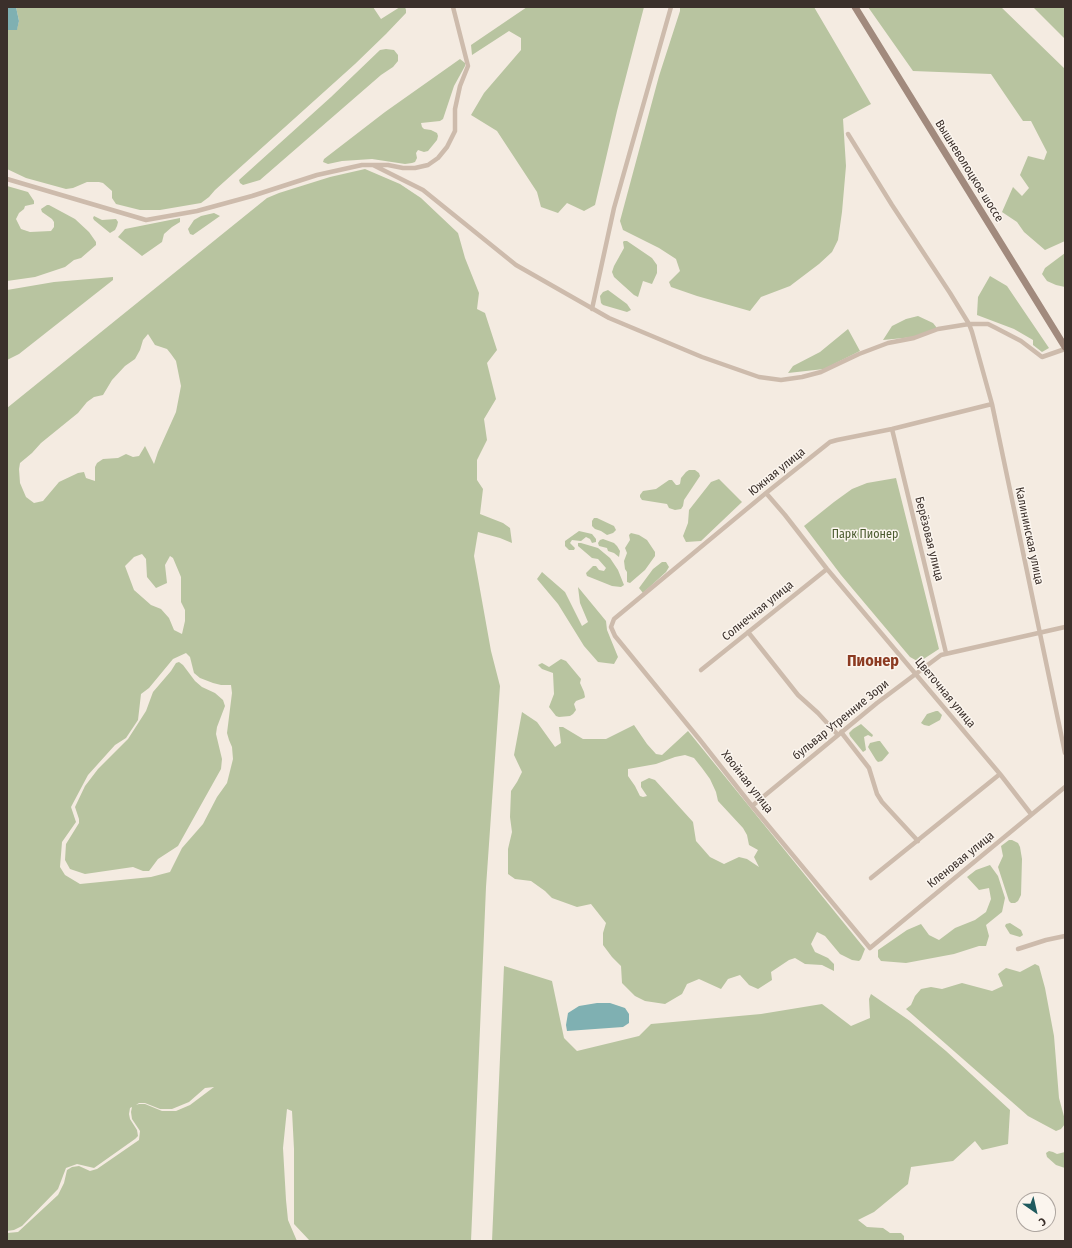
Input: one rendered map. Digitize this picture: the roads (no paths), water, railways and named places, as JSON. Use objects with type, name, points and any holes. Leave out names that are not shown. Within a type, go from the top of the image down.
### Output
[{"type":"main road","name":"Вышневолоцкое шоссе","points":[[855,7],[1065,348]]},
{"type":"street","points":[[7,179],[146,220],[197,211],[252,196],[317,175],[362,165],[388,164],[403,168],[415,168],[428,165],[438,158],[455,131],[455,109],[460,86],[468,66],[453,7]]},
{"type":"street","points":[[592,309],[614,208],[671,7]]},
{"type":"street","name":"Калининская улица","points":[[848,134],[969,324],[992,404],[1065,753]]},
{"type":"street","points":[[373,165],[423,190],[516,265],[592,309],[609,318],[702,356],[759,377],[781,380],[822,372],[859,354],[888,343],[914,338],[938,329],[969,324],[981,324],[996,328],[1021,341],[1042,356],[1065,348]]},
{"type":"street","name":"Южная улица","points":[[611,627],[614,619],[830,442],[892,429],[992,404]]},
{"type":"street","name":"Берёзовая улица","points":[[892,429],[946,653]]},
{"type":"street","name":"Цветочная улица","points":[[766,493],[827,569],[1000,774],[1031,814]]},
{"type":"street","name":"Солнечная улица","points":[[701,670],[827,569]]},
{"type":"street","name":"Хвойная улица","points":[[611,627],[615,636],[752,806],[870,948]]},
{"type":"street","name":"бульвар Утренние Зори","points":[[752,806],[915,674],[941,655],[1065,627]]},
{"type":"street","points":[[748,632],[798,695],[840,734],[869,768],[877,794],[882,802],[918,841]]},
{"type":"street","points":[[871,878],[1000,774]]},
{"type":"street","name":"Кленовая улица","points":[[870,948],[1065,787]]},
{"type":"street","points":[[1018,949],[1046,940],[1065,936]]},
{"type":"water","points":[[7,7],[16,7],[19,21],[17,30],[7,30]]},
{"type":"water","points":[[597,1003],[610,1003],[625,1008],[629,1014],[629,1023],[623,1027],[567,1031],[566,1025],[568,1013],[579,1006]]},
{"type":"district","name":"Пионер","points":[[873,662]]},
{"type":"park label","name":"Парк Пионер","points":[[865,535]]}]
